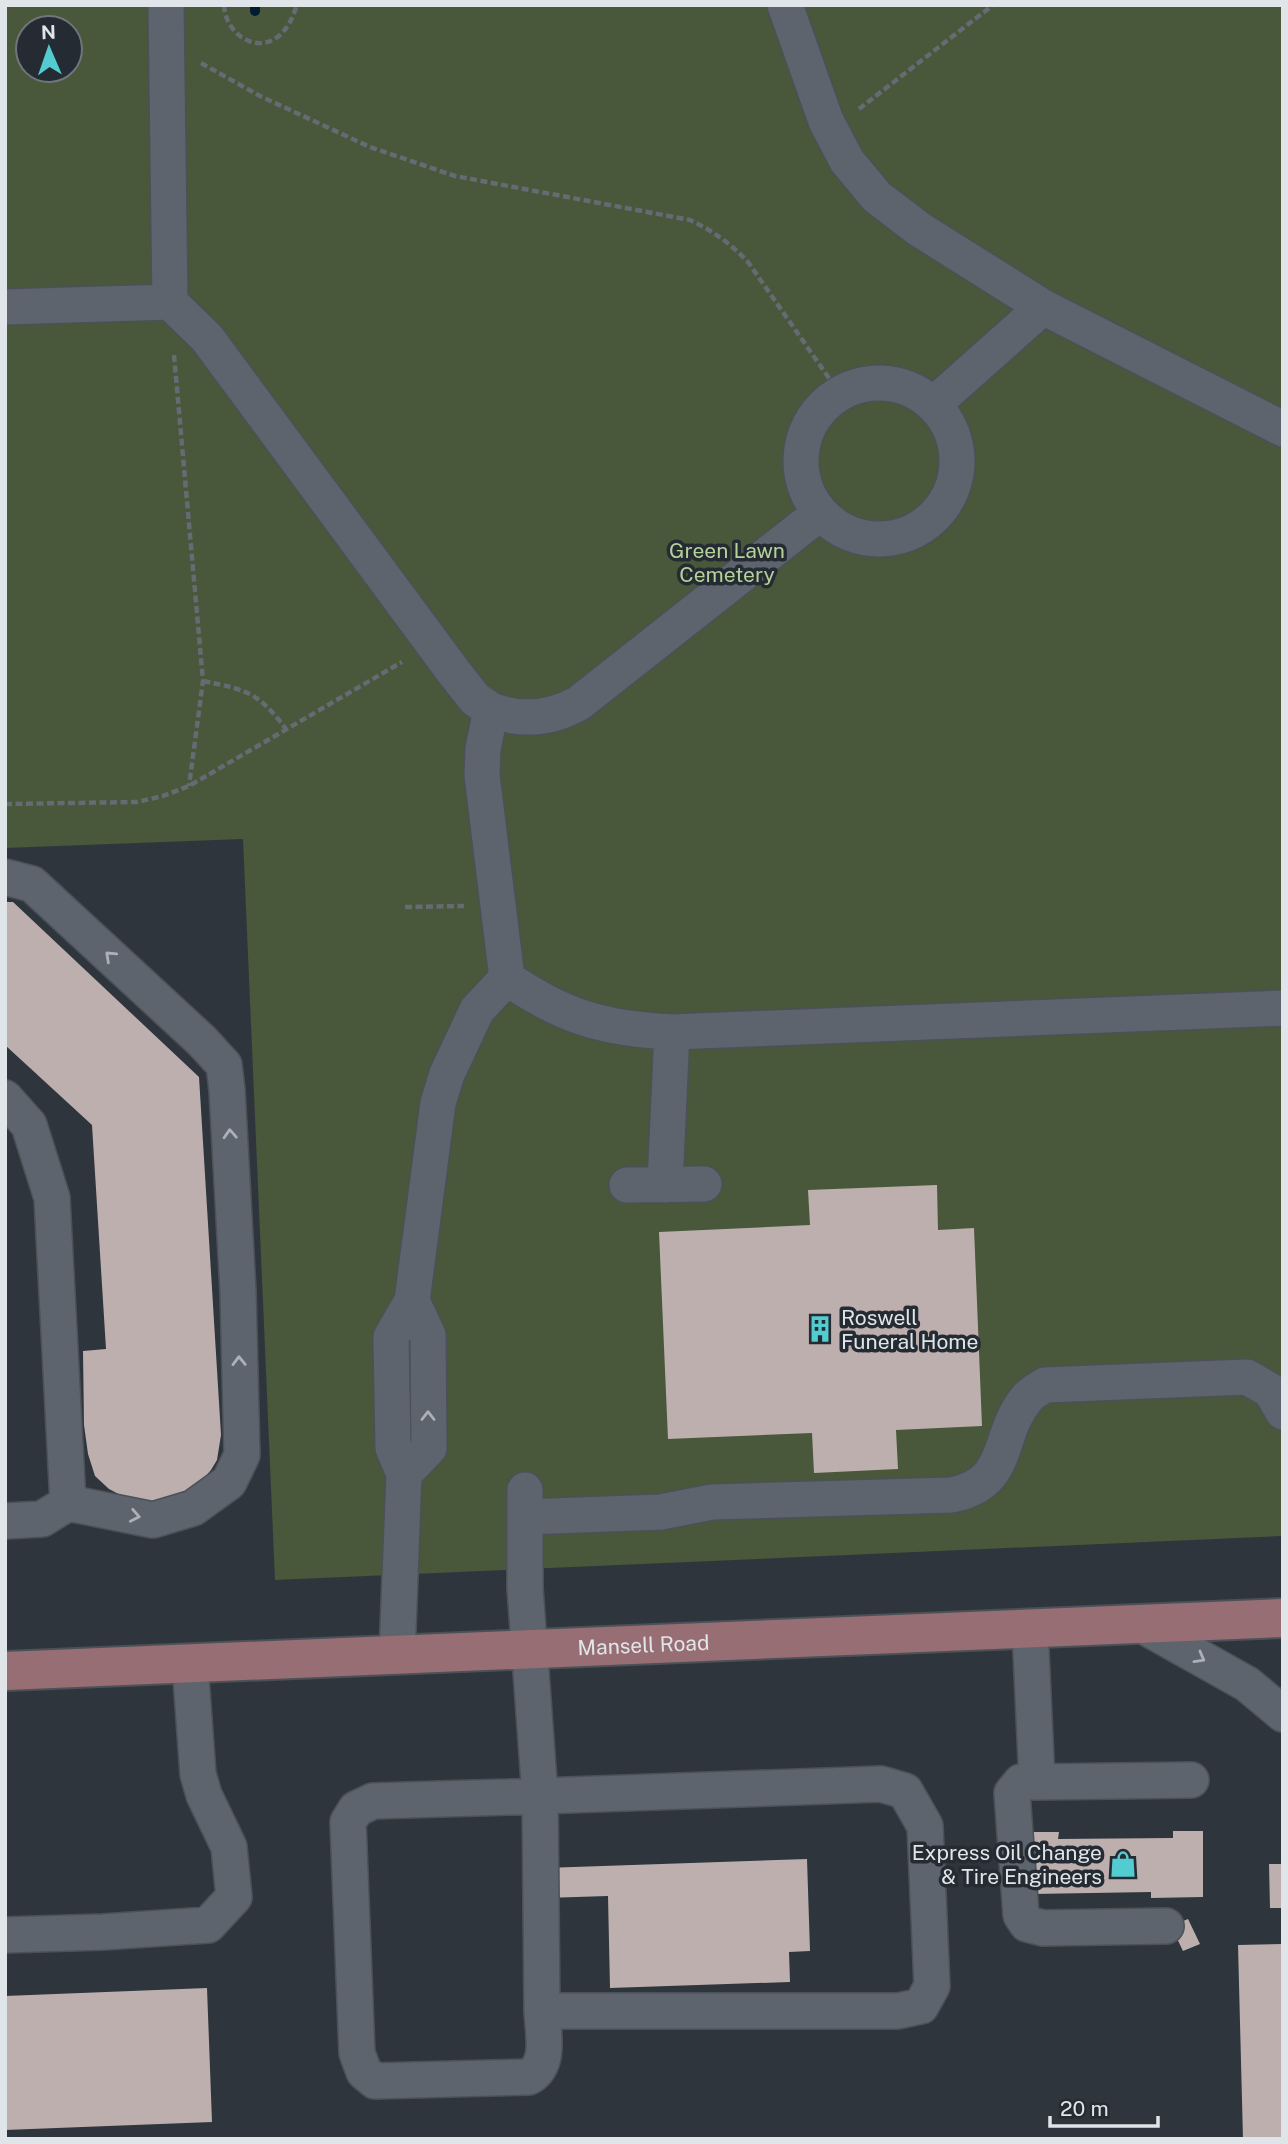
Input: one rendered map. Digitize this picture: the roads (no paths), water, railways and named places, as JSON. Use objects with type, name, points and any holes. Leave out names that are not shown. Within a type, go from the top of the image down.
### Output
[{"type":"main road","name":"Mansell Road","points":[[5,1671],[1283,1618]]},
{"type":"lane","points":[[166,5],[170,302],[206,338],[475,699],[491,710],[510,717],[530,718],[561,713],[820,513]]},
{"type":"lane","points":[[785,5],[831,131],[847,161],[877,197],[919,229],[1043,307],[1283,429]]},
{"type":"lane","points":[[5,307],[170,302]]},
{"type":"lane","points":[[934,404],[1043,307]]},
{"type":"lane","points":[[874,382],[896,384],[916,391],[934,404],[948,422],[956,444],[958,466],[953,489],[942,508],[925,524],[905,535],[882,539],[849,532],[820,513],[808,495],[801,474],[801,453],[806,431],[817,412],[833,397],[852,387],[874,382]]},
{"type":"lane","points":[[491,710],[483,749],[482,775],[507,978],[534,997],[594,1023],[629,1030],[673,1032],[1283,1008]]},
{"type":"lane","points":[[5,877],[32,884],[202,1041],[224,1065],[238,1291],[242,1455],[229,1482],[202,1502],[193,1508],[153,1520],[68,1503],[42,1519],[5,1521]]},
{"type":"lane","points":[[397,1655],[404,1474],[393,1448],[391,1337],[412,1301],[438,1103],[447,1074],[477,1010],[507,978]]},
{"type":"lane","points":[[665,1185],[673,1032]]},
{"type":"lane","points":[[5,1098],[29,1125],[52,1198],[68,1503]]},
{"type":"lane","points":[[627,1185],[704,1184]]},
{"type":"lane","points":[[542,2011],[898,2011],[921,2006],[932,1986],[925,1826],[905,1791],[881,1784],[540,1796],[373,1801],[356,1809],[348,1822],[357,2053],[363,2072],[375,2081],[528,2077],[537,2072],[543,2060],[542,2011],[540,1796],[526,1588],[526,1503],[661,1511],[712,1502],[952,1495],[966,1492],[988,1479],[996,1469],[1012,1424],[1027,1398],[1045,1385],[1247,1377],[1271,1391],[1283,1412]]},
{"type":"lane","points":[[1140,1625],[1247,1684],[1283,1714]]},
{"type":"lane","points":[[1030,1629],[1037,1782]]},
{"type":"lane","points":[[5,1935],[208,1925],[234,1897],[229,1847],[204,1795],[198,1774],[190,1664]]},
{"type":"lane","points":[[1166,1926],[1042,1928],[1027,1924],[1021,1915],[1012,1793],[1021,1782],[1191,1780]]},
{"type":"waterway","points":[[255,5],[255,11]]},
{"type":"place","name":"Roswell Funeral Home","points":[[820,1329]]},
{"type":"place","name":"Express Oil Change & Tire Engineers","points":[[1123,1864]]},
{"type":"park label","name":"Green Lawn Cemetery","points":[[727,562]]}]
